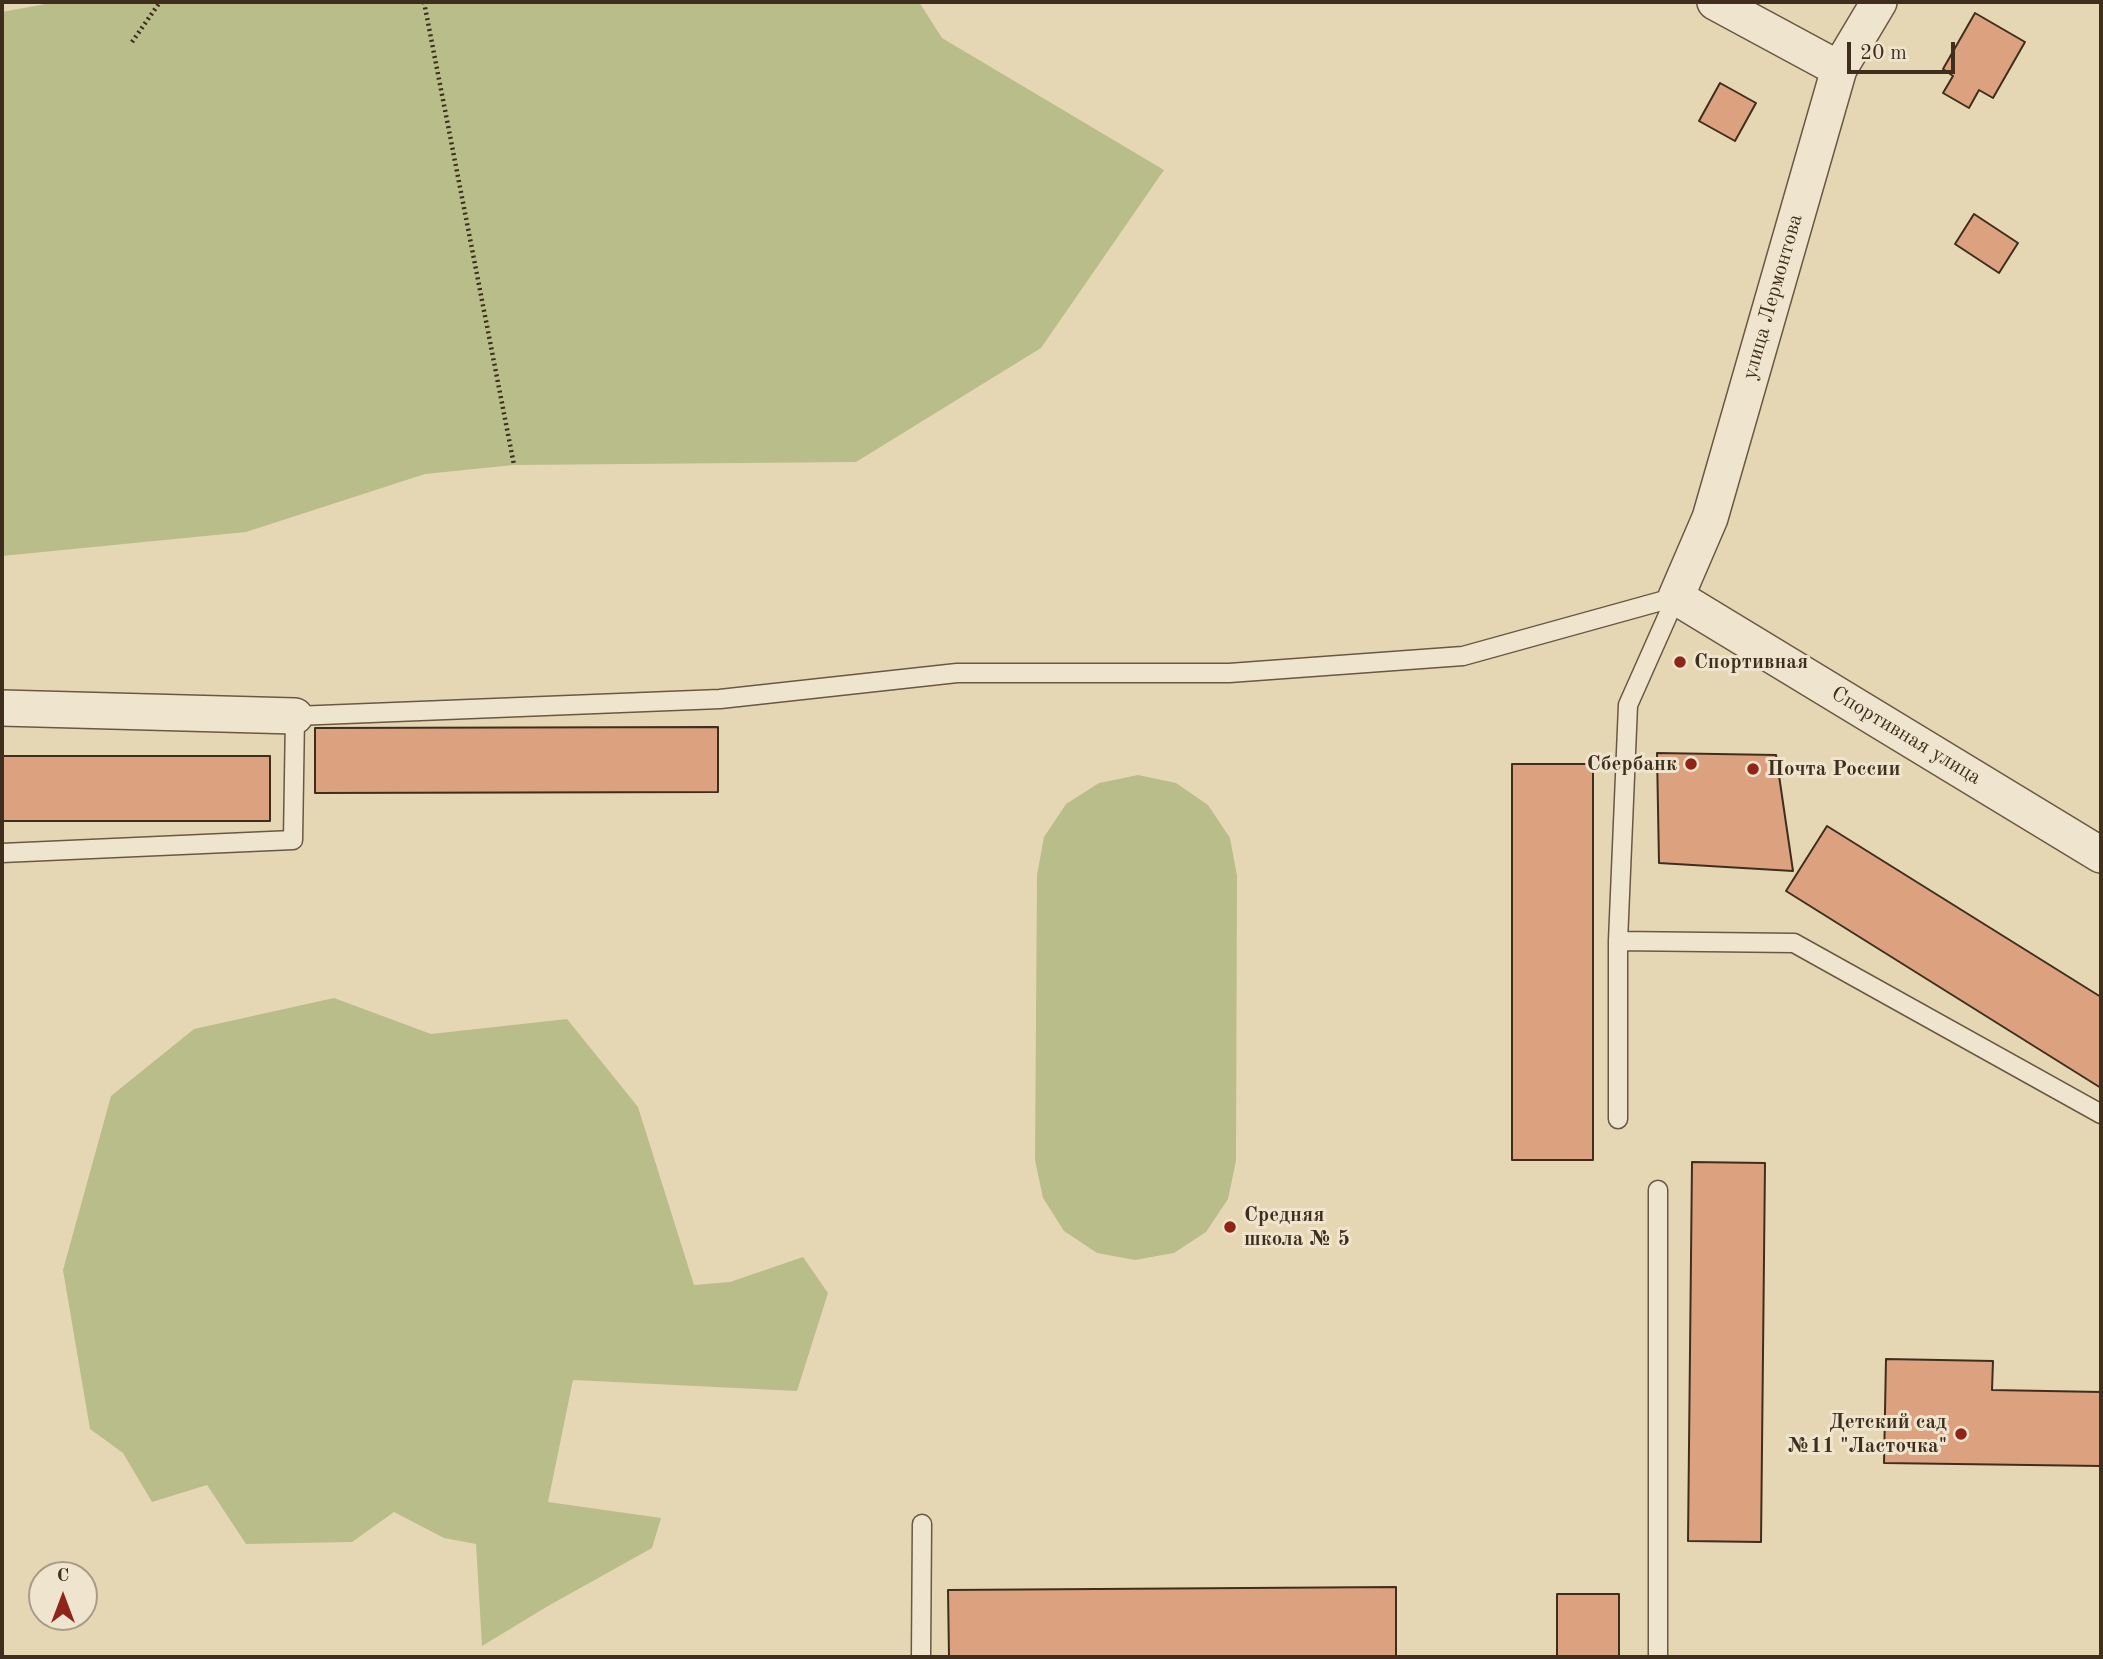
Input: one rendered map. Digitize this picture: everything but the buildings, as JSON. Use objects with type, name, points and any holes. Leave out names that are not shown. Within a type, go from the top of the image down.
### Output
[{"type":"street","points":[[1715,2],[1839,69]]},
{"type":"street","name":"улица Лермонтова","points":[[1676,597],[1710,518],[1839,69],[1879,2]]},
{"type":"street","name":"Спортивная улица","points":[[1676,597],[2101,855]]},
{"type":"street","points":[[2,708],[295,716]]},
{"type":"lane","points":[[2,853],[293,840],[295,716],[720,699],[957,673],[1229,673],[1463,656],[1676,597]]},
{"type":"lane","points":[[1618,1119],[1618,941],[1628,705],[1676,597]]},
{"type":"lane","points":[[1618,941],[1794,943],[2101,1114]]},
{"type":"lane","points":[[1658,1191],[1658,1657]]},
{"type":"lane","points":[[921,1657],[922,1524]]},
{"type":"path","points":[[132,41],[160,2]]},
{"type":"path","points":[[424,2],[514,465]]},
{"type":"green space","points":[[56,2],[919,2],[942,38],[1164,170],[1041,348],[856,462],[514,465],[425,474],[246,532],[2,556],[2,12]]},
{"type":"green space","points":[[1138,775],[1176,783],[1208,805],[1230,838],[1237,876],[1236,1161],[1228,1199],[1206,1232],[1174,1253],[1135,1260],[1097,1253],[1064,1231],[1043,1198],[1035,1160],[1037,875],[1044,837],[1066,804],[1099,783]]},
{"type":"green space","points":[[334,998],[431,1034],[567,1019],[638,1107],[694,1285],[730,1282],[803,1257],[828,1293],[797,1391],[573,1380],[548,1502],[661,1518],[652,1548],[482,1646],[476,1544],[444,1538],[394,1512],[352,1542],[246,1544],[207,1485],[152,1502],[123,1453],[90,1429],[63,1270],[111,1096],[194,1029]]},
{"type":"place","name":"Спортивная","points":[[1680,662]]},
{"type":"place","name":"Сбербанк","points":[[1691,764]]},
{"type":"place","name":"Почта России","points":[[1753,769]]},
{"type":"place","name":"Средняя школа № 5","points":[[1230,1227]]},
{"type":"place","name":"Детский сад №11 \"Ласточка\"","points":[[1961,1434]]}]
